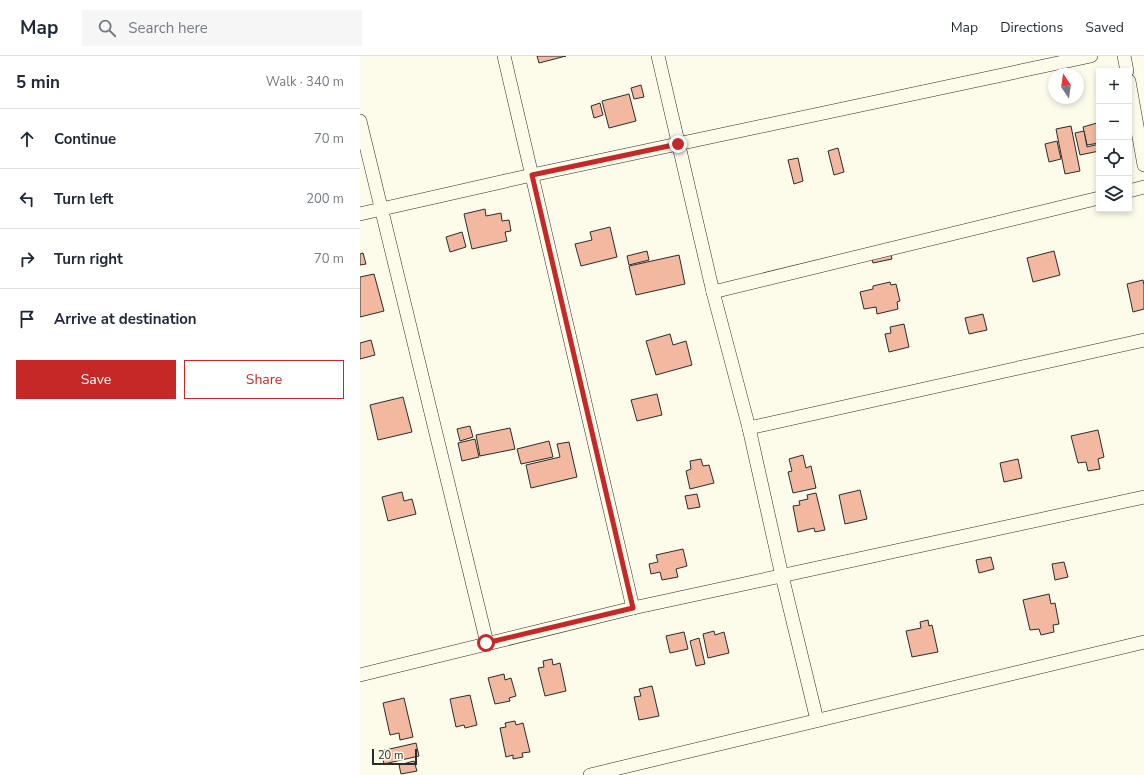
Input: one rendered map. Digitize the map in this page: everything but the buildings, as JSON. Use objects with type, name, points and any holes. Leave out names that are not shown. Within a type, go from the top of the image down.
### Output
[{"type":"street","points":[[504,56],[633,608]]},
{"type":"street","points":[[658,56],[713,292],[749,428],[782,576],[818,720]]},
{"type":"street","points":[[360,214],[532,175],[1091,56]]},
{"type":"street","points":[[1124,56],[1126,68]]},
{"type":"street","points":[[1132,93],[1140,122],[1144,165]]},
{"type":"street","points":[[360,121],[486,643]]},
{"type":"street","points":[[1132,190],[1144,187]]},
{"type":"street","points":[[713,292],[1096,199]]},
{"type":"street","points":[[749,428],[1144,340]]},
{"type":"street","points":[[360,675],[633,608],[1144,496]]},
{"type":"street","points":[[590,775],[1144,642]]},
{"type":"route","points":[[486,643],[633,608],[532,175],[678,144]]}]
